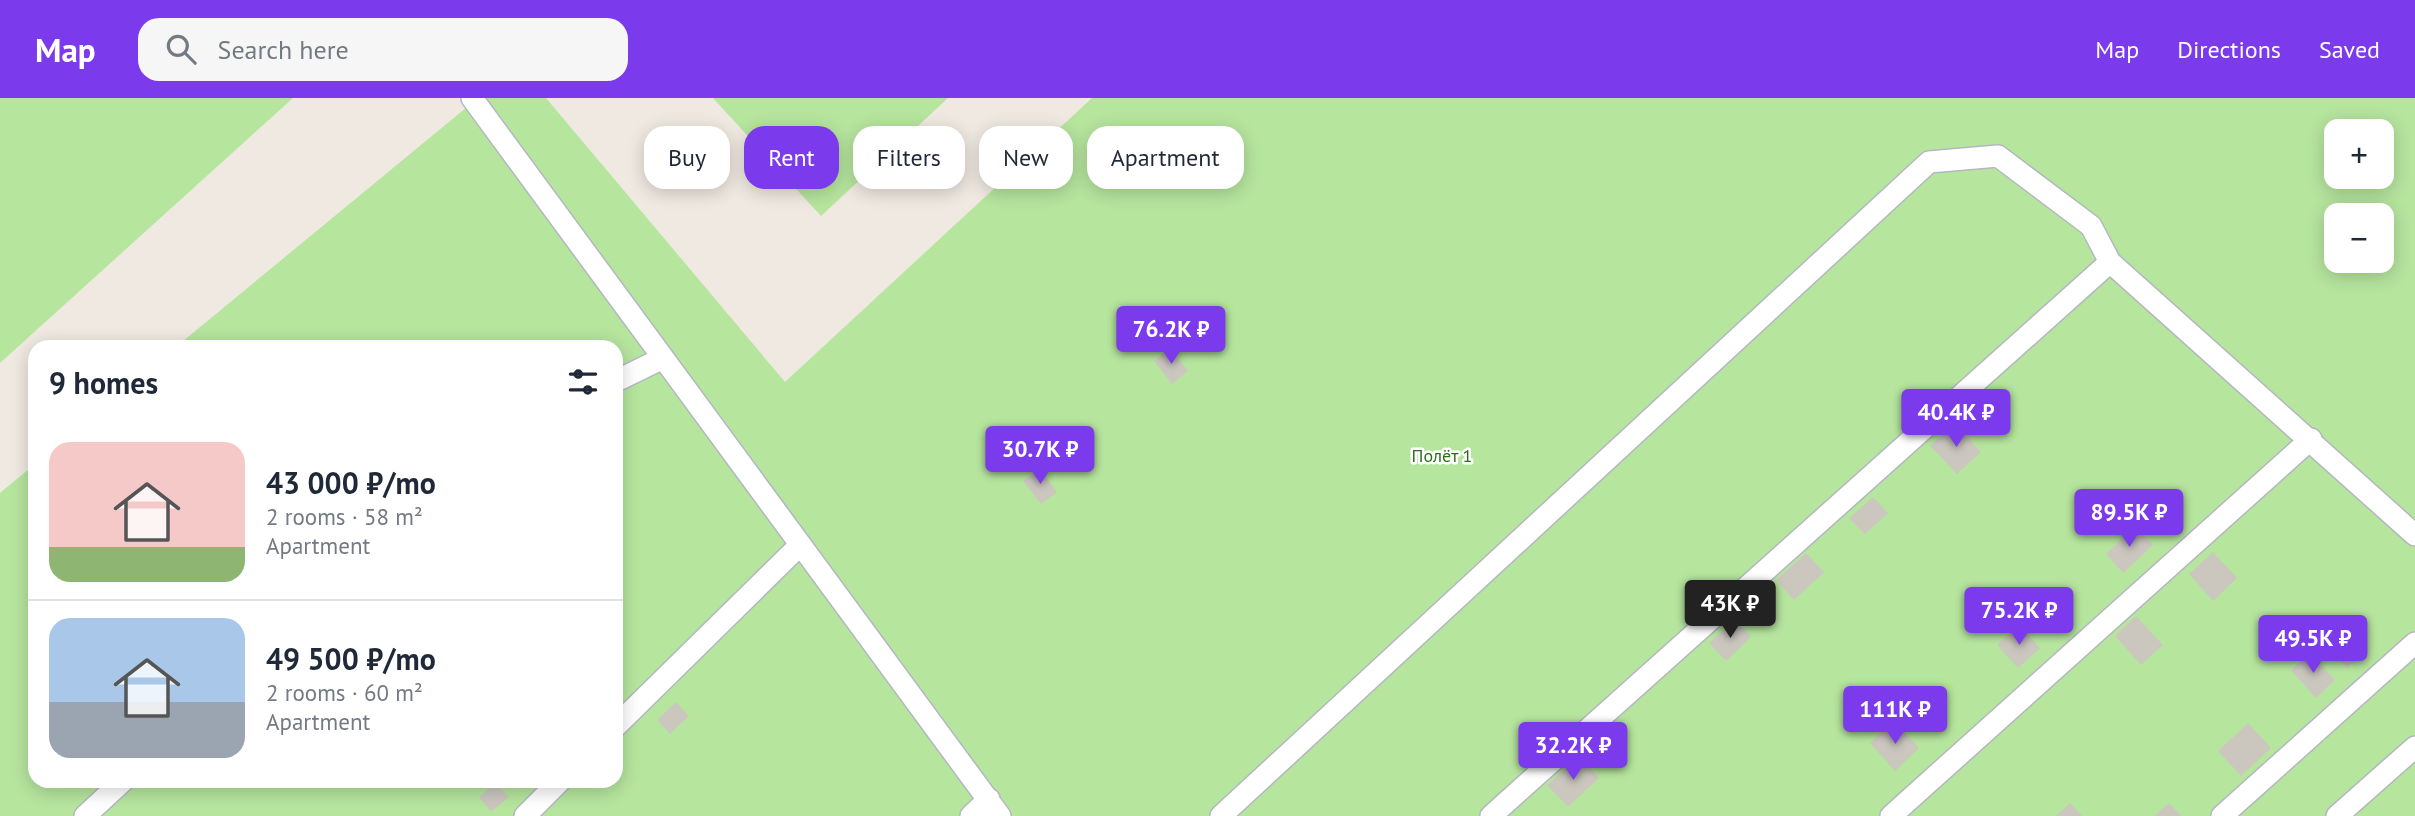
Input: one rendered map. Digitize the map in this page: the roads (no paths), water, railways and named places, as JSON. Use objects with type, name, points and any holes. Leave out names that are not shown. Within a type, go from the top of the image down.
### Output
[{"type":"lane","points":[[472,98],[994,808],[971,816]]},
{"type":"lane","points":[[1221,816],[1929,162],[1998,156],[2091,226],[2110,262],[2311,439],[2415,535]]},
{"type":"lane","points":[[1491,816],[2110,262]]},
{"type":"lane","points":[[623,378],[663,358]]},
{"type":"lane","points":[[1892,816],[2311,439]]},
{"type":"lane","points":[[623,719],[800,545]]},
{"type":"lane","points":[[2222,816],[2415,643]]},
{"type":"lane","points":[[2337,816],[2415,747]]},
{"type":"lane","points":[[85,816],[115,788]]},
{"type":"lane","points":[[525,816],[553,788]]},
{"type":"park label","name":"Полёт 1","points":[[1442,456]]}]
